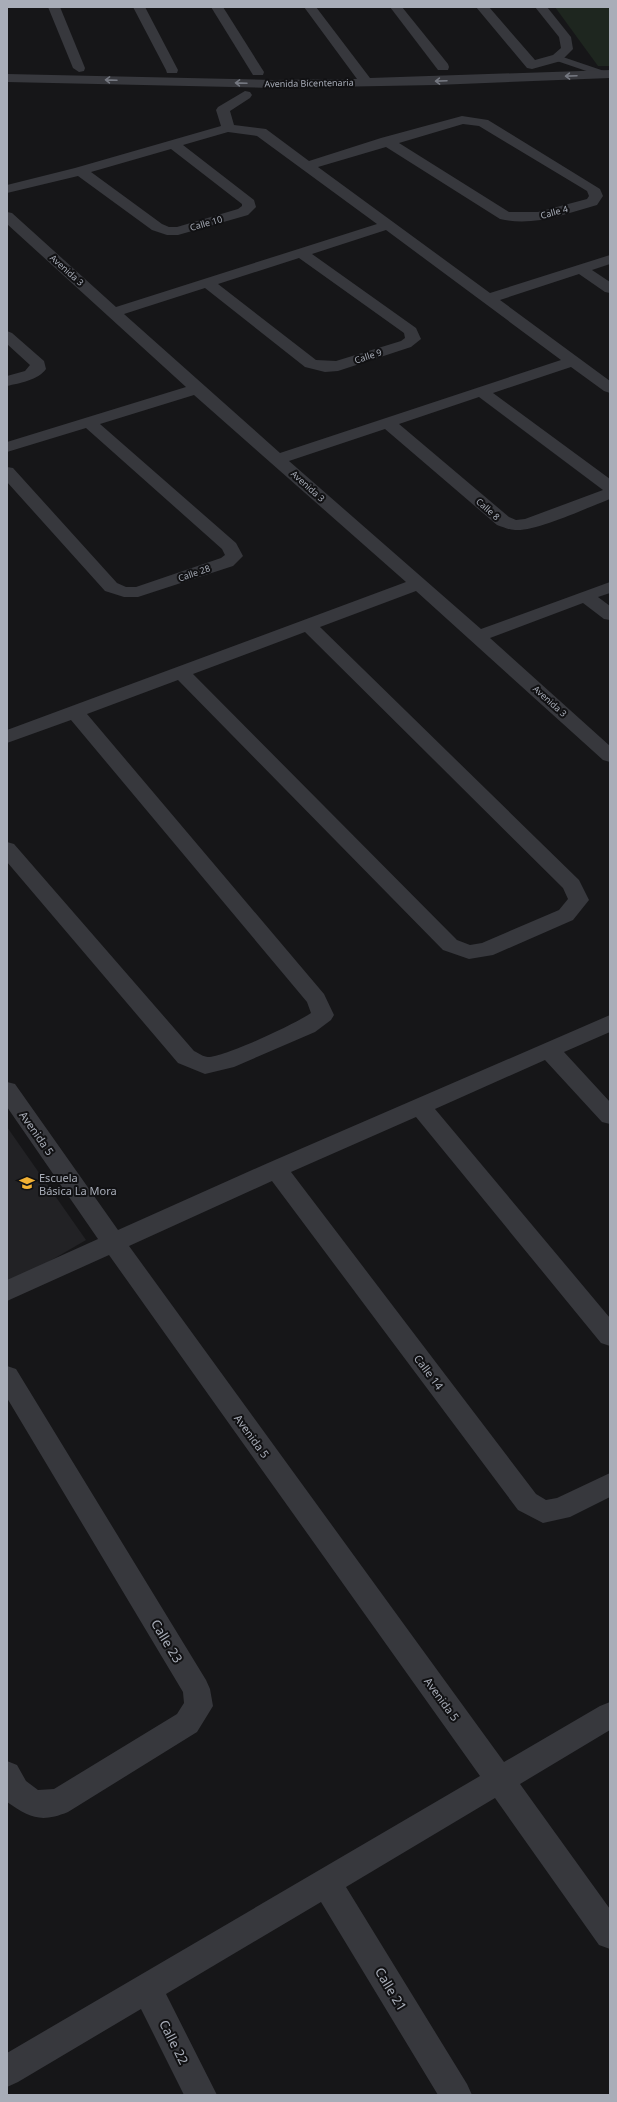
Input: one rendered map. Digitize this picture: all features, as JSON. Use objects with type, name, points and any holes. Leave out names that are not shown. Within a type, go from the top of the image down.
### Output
[{"type":"street","points":[[54,7],[79,68]]},
{"type":"street","points":[[139,7],[172,70]]},
{"type":"street","points":[[217,7],[258,72]]},
{"type":"street","points":[[310,7],[356,70],[367,82]]},
{"type":"street","points":[[396,7],[443,67]]},
{"type":"street","points":[[482,7],[532,65]]},
{"type":"street","points":[[510,65],[532,65],[557,58],[567,49],[565,37],[542,7]]},
{"type":"street","points":[[427,68],[458,67]]},
{"type":"street","points":[[7,68],[258,72],[304,71]]},
{"type":"street","points":[[341,70],[372,69]]},
{"type":"street","name":"Avenida Bicentenaria","points":[[7,78],[273,84],[608,75]]},
{"type":"street","name":"Avenida Bicentenaria","points":[[23,91],[245,95],[517,91]]},
{"type":"street","points":[[228,128],[223,110],[245,95]]},
{"type":"street","name":"Calle 4","points":[[462,120],[474,120],[483,123],[593,189],[596,196],[592,202],[531,218],[518,219],[505,216],[386,141],[462,120]]},
{"type":"street","points":[[7,189],[80,171],[228,128],[261,132],[610,388]]},
{"type":"street","points":[[307,166],[386,141]]},
{"type":"street","name":"Calle 10","points":[[80,171],[157,227],[167,231],[178,231],[243,212],[249,207],[249,203],[173,144]]},
{"type":"street","name":"Avenida 3","points":[[7,216],[115,312],[197,389],[478,636],[610,756]]},
{"type":"street","points":[[115,312],[388,225]]},
{"type":"street","name":"Calle 9","points":[[207,283],[311,364],[325,367],[345,363],[406,344],[413,339],[411,331],[301,253]]},
{"type":"street","points":[[488,299],[610,259]]},
{"type":"street","points":[[580,268],[610,289]]},
{"type":"street","points":[[7,336],[38,364],[38,369],[31,374],[7,381]]},
{"type":"street","points":[[278,459],[573,361]]},
{"type":"street","points":[[7,446],[197,389]]},
{"type":"street","points":[[482,392],[610,487]]},
{"type":"street","name":"Calle 28","points":[[7,472],[111,587],[124,592],[138,592],[227,562],[234,556],[230,547],[89,422]]},
{"type":"street","name":"Calle 8","points":[[388,423],[502,522],[515,525],[528,524],[610,493]]},
{"type":"street","points":[[7,737],[418,584]]},
{"type":"street","points":[[478,636],[610,587]]},
{"type":"street","points":[[585,596],[610,615]]},
{"type":"street","points":[[181,672],[450,945],[469,952],[486,950],[566,915],[579,900],[572,885],[308,625]]},
{"type":"street","points":[[7,849],[186,1057],[205,1066],[226,1061],[306,1027],[323,1015],[316,999],[75,712]]},
{"type":"street","points":[[7,1291],[276,1169],[421,1107],[610,1023]]},
{"type":"street","points":[[549,1050],[610,1116]]},
{"type":"street","name":"Avenida 5","points":[[7,1090],[114,1243],[500,1780]]},
{"type":"street","points":[[421,1107],[610,1336]]},
{"type":"street","name":"Calle 14","points":[[276,1169],[527,1502],[544,1512],[561,1509],[610,1484]]},
{"type":"street","name":"Calle 23","points":[[7,1376],[196,1689],[199,1706],[187,1723],[58,1802],[34,1804],[16,1791],[7,1775]]},
{"type":"street","points":[[7,2071],[610,1715]]},
{"type":"street","points":[[500,1780],[610,1934]]},
{"type":"street","name":"Calle 21","points":[[326,1883],[456,2095]]},
{"type":"street","name":"Calle 22","points":[[147,1988],[201,2095]]},
{"type":"lane","points":[[557,58],[608,75]]},
{"type":"shaded area","points":[[555,7],[610,7],[610,66],[598,66]]},
{"type":"shaded area","name":"Escuela Básica La Mora","points":[[7,1127],[86,1240],[7,1286]]},
{"type":"place","name":"Escuela Básica La Mora","points":[[27,1183]]}]
